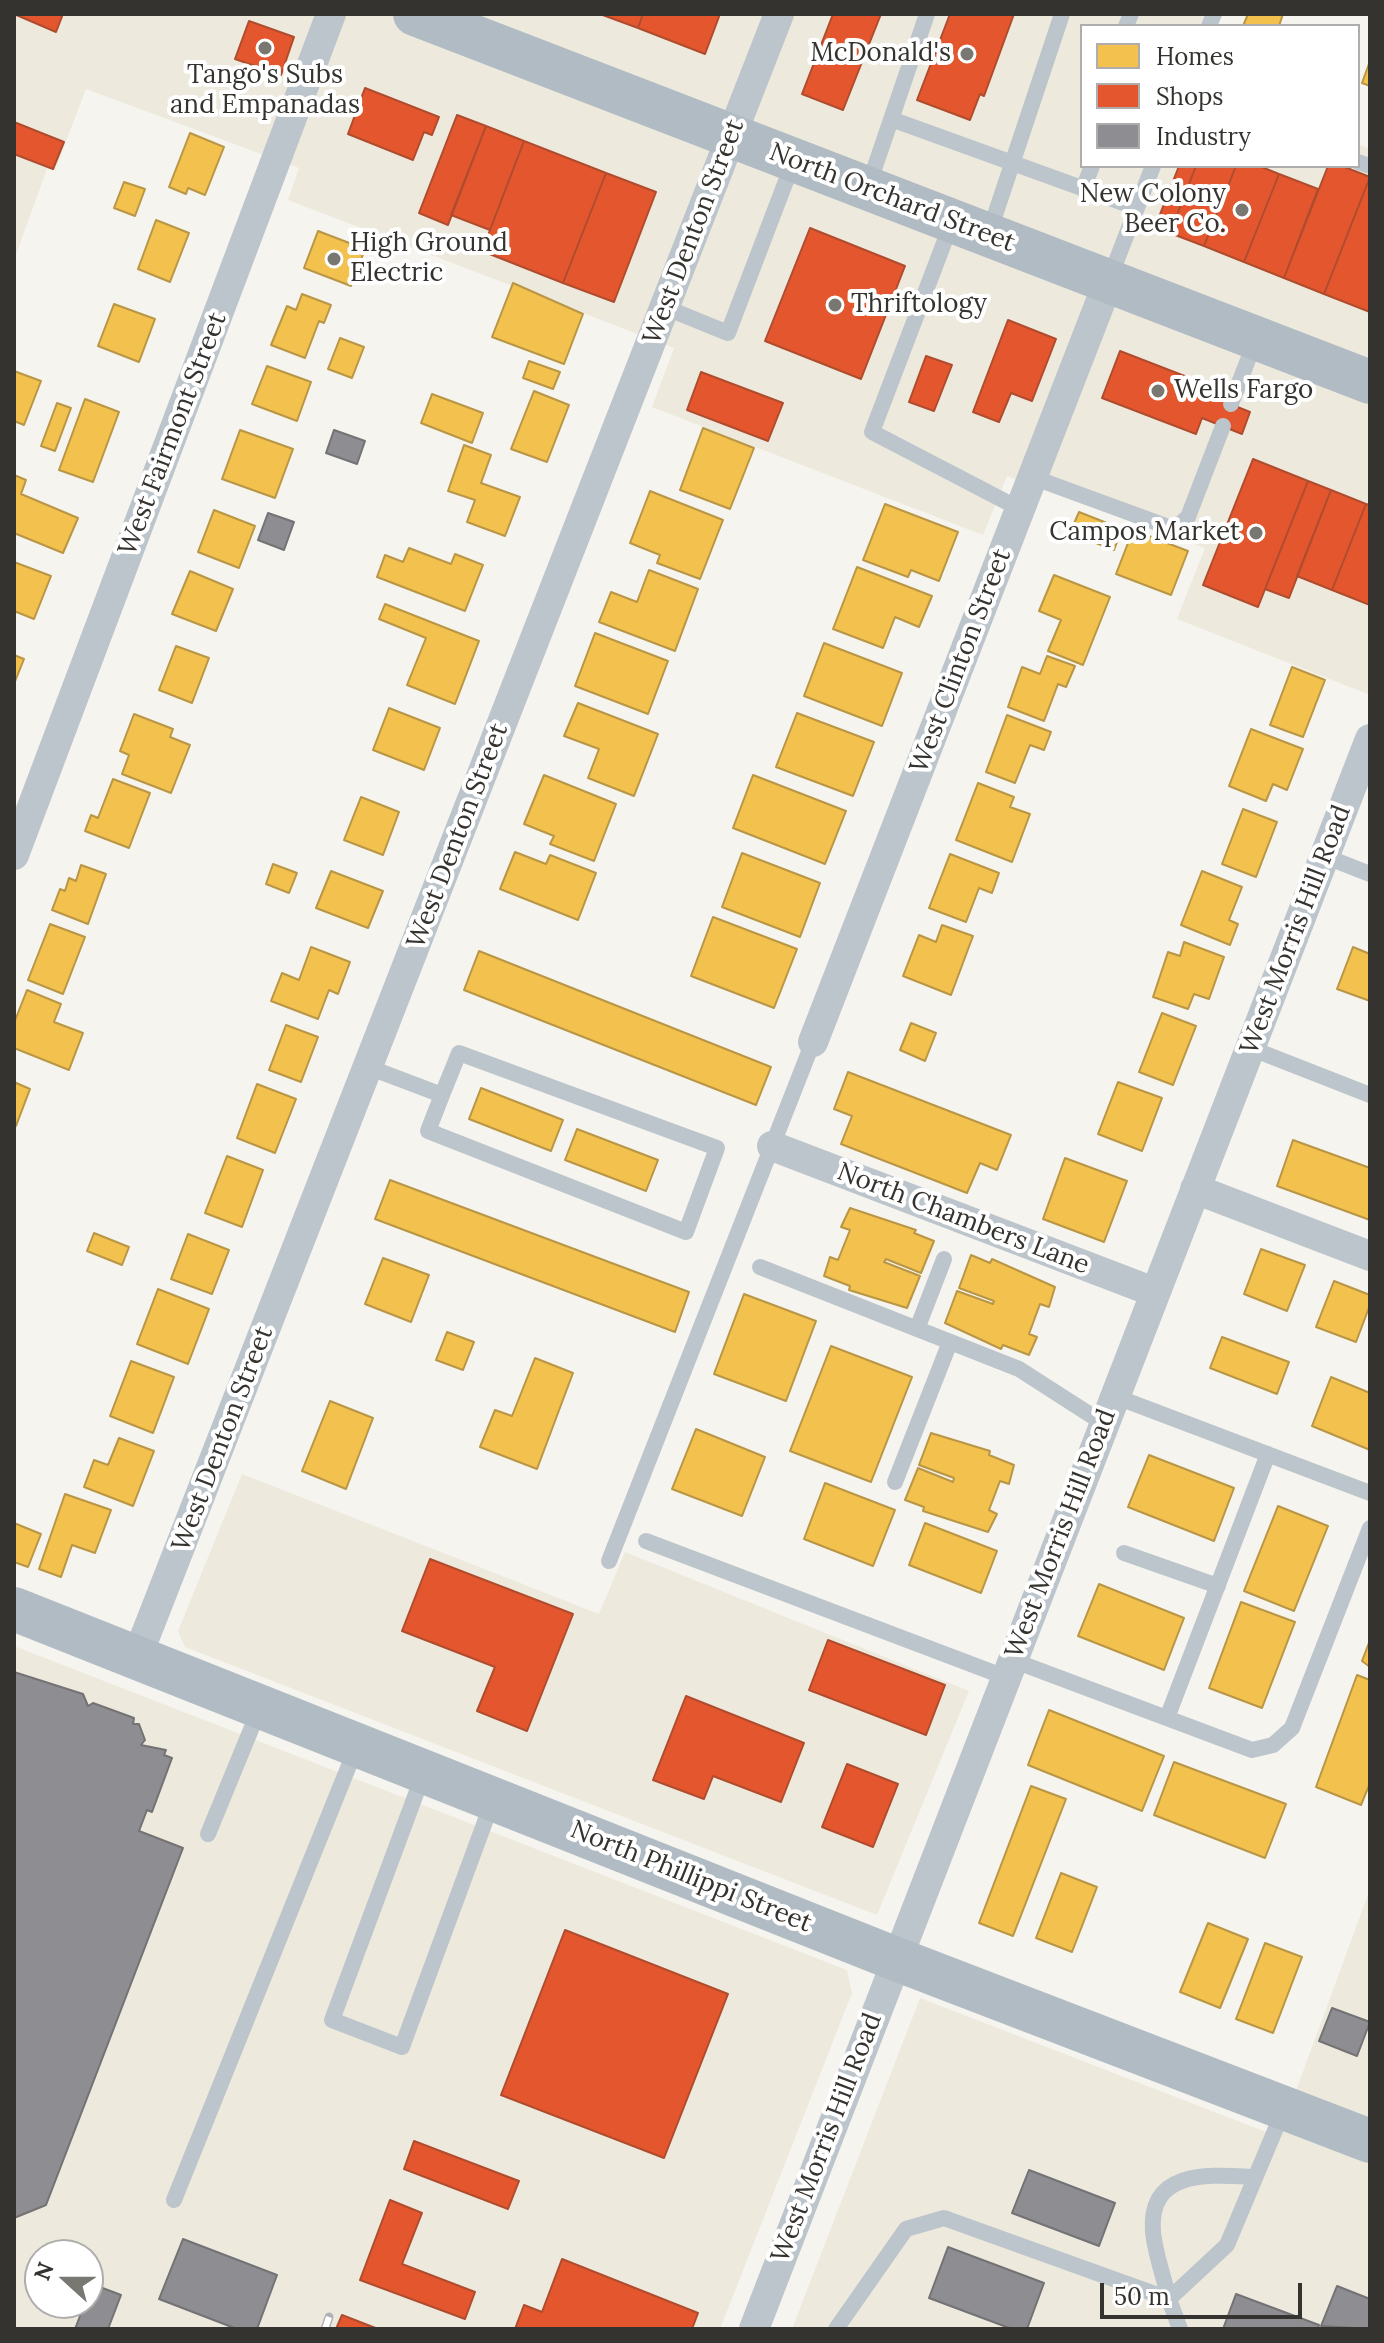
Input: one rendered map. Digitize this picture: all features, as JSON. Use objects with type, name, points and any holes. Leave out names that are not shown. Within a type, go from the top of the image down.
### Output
[{"type":"street","name":"West Fairmont Street","points":[[14,855],[331,14]]},
{"type":"street","name":"North Orchard Street","points":[[415,14],[1370,382]]},
{"type":"street","name":"West Denton Street","points":[[137,1657],[779,14]]},
{"type":"street","name":"West Clinton Street","points":[[813,1042],[1109,280]]},
{"type":"street","name":"West Morris Hill Road","points":[[755,2329],[1008,1668],[1370,739]]},
{"type":"street","name":"North Chambers Lane","points":[[772,1146],[1154,1292]]},
{"type":"street","points":[[1195,1189],[1370,1256]]},
{"type":"street","name":"North Phillippi Street","points":[[14,1609],[896,1959],[1370,2141]]},
{"type":"lane","points":[[867,188],[927,14]]},
{"type":"lane","points":[[1020,509],[872,432],[970,227],[1013,163],[1062,14]]},
{"type":"lane","points":[[891,119],[1137,208]]},
{"type":"lane","points":[[664,307],[728,333],[794,160]]},
{"type":"lane","points":[[1083,189],[1091,168]]},
{"type":"lane","points":[[1109,280],[1152,168]]},
{"type":"lane","points":[[1231,404],[1257,338]]},
{"type":"lane","points":[[1032,477],[1174,529],[1188,517],[1223,426]]},
{"type":"lane","points":[[1324,856],[1370,874]]},
{"type":"lane","points":[[609,1561],[813,1042]]},
{"type":"lane","points":[[1250,1048],[1370,1095]]},
{"type":"lane","points":[[459,1053],[717,1148],[686,1232],[428,1131],[442,1095],[459,1053]]},
{"type":"lane","points":[[368,1067],[442,1095]]},
{"type":"lane","points":[[917,1329],[944,1259]]},
{"type":"lane","points":[[760,1267],[1019,1369],[1109,1409],[1268,1454],[1370,1493]]},
{"type":"lane","points":[[895,1482],[950,1342]]},
{"type":"lane","points":[[1167,1718],[1268,1454]]},
{"type":"lane","points":[[646,1541],[1008,1668],[1167,1718],[1252,1750],[1273,1745],[1292,1728],[1370,1528]]},
{"type":"lane","points":[[1124,1553],[1218,1586]]},
{"type":"lane","points":[[208,1834],[261,1705]]},
{"type":"lane","points":[[174,2200],[358,1743]]},
{"type":"lane","points":[[425,1770],[332,2020],[402,2047],[494,1797]]},
{"type":"lane","points":[[1169,2299],[1227,2245],[1285,2108]]},
{"type":"lane","points":[[1180,2329],[1153,2235],[1159,2198],[1166,2189],[1194,2175],[1255,2177]]},
{"type":"lane","points":[[836,2329],[906,2229],[944,2218],[1169,2299]]},
{"type":"shaded area","points":[[14,14],[1222,14],[1218,24],[1080,24],[1080,168],[1360,168],[1360,145],[1370,149],[1370,695],[1177,619],[1205,548],[1007,476],[983,535],[652,407],[674,348],[288,200],[299,168],[86,89],[55,170],[47,169],[14,260]]},
{"type":"shaded area","points":[[242,1474],[599,1614],[625,1552],[969,1691],[877,1915],[185,1647],[178,1631]]},
{"type":"shaded area","points":[[14,1646],[847,1970],[852,1993],[720,2329],[14,2329]]},
{"type":"shaded area","points":[[1370,1889],[1370,2329],[792,2329],[920,1998],[1279,2137]]},
{"type":"building: Homes","points":[[1248,14],[1283,14],[1280,24],[1244,24]]},
{"type":"building: Homes","points":[[1370,61],[1370,86],[1362,83]]},
{"type":"building: Homes","points":[[190,133],[224,147],[205,195],[188,188],[186,194],[169,187]]},
{"type":"building: Homes","points":[[124,182],[145,189],[135,216],[114,208]]},
{"type":"building: Homes","points":[[156,220],[189,233],[170,282],[138,269]]},
{"type":"building: Homes","name":"High Ground Electric","points":[[318,231],[365,249],[351,286],[304,268]]},
{"type":"building: Homes","points":[[513,283],[583,314],[564,364],[492,337]]},
{"type":"building: Homes","points":[[302,294],[331,305],[324,323],[319,321],[305,358],[271,345],[287,306],[296,310]]},
{"type":"building: Homes","points":[[114,304],[155,319],[139,362],[98,346]]},
{"type":"building: Homes","points":[[340,338],[364,347],[352,378],[328,369]]},
{"type":"building: Homes","points":[[529,361],[560,372],[553,389],[523,378]]},
{"type":"building: Homes","points":[[267,366],[311,382],[297,421],[252,404]]},
{"type":"building: Homes","points":[[14,371],[41,381],[24,425],[14,421]]},
{"type":"building: Homes","points":[[534,391],[569,405],[547,462],[511,449]]},
{"type":"building: Homes","points":[[432,394],[483,413],[472,443],[421,423]]},
{"type":"building: Homes","points":[[85,399],[119,412],[93,482],[59,470]]},
{"type":"building: Homes","points":[[57,403],[71,408],[55,451],[41,446]]},
{"type":"building: Homes","points":[[703,428],[754,448],[730,509],[680,490]]},
{"type":"building: Homes","points":[[240,430],[293,449],[275,498],[222,479]]},
{"type":"building: Homes","points":[[464,445],[491,455],[481,483],[520,497],[505,536],[467,522],[475,500],[448,491]]},
{"type":"building: Homes","points":[[14,475],[26,480],[21,494],[78,518],[63,553],[14,533]]},
{"type":"building: Homes","points":[[650,491],[723,520],[700,579],[657,563],[660,555],[630,543]]},
{"type":"building: Homes","points":[[885,504],[958,532],[939,581],[911,570],[908,577],[863,560]]},
{"type":"building: Homes","points":[[214,510],[255,526],[239,568],[198,552]]},
{"type":"building: Homes","points":[[1079,512],[1122,529],[1114,550],[1070,533]]},
{"type":"building: Homes","points":[[1133,530],[1188,551],[1171,595],[1116,574]]},
{"type":"building: Homes","points":[[409,548],[451,564],[455,554],[483,565],[465,611],[377,577],[385,555],[403,562]]},
{"type":"building: Homes","points":[[14,562],[51,576],[34,619],[14,611]]},
{"type":"building: Homes","points":[[857,567],[932,596],[919,627],[895,617],[883,648],[833,629]]},
{"type":"building: Homes","points":[[649,570],[698,589],[675,651],[599,622],[611,592],[637,602]]},
{"type":"building: Homes","points":[[190,571],[233,589],[216,631],[172,614]]},
{"type":"building: Homes","points":[[1054,575],[1110,597],[1083,665],[1048,651],[1061,620],[1039,611]]},
{"type":"building: Homes","points":[[385,604],[479,641],[455,704],[407,685],[426,638],[379,619]]},
{"type":"building: Homes","points":[[595,633],[668,661],[648,714],[575,686]]},
{"type":"building: Homes","points":[[824,643],[902,673],[882,726],[804,696]]},
{"type":"building: Homes","points":[[176,646],[209,658],[192,703],[159,690]]},
{"type":"building: Homes","points":[[14,655],[24,659],[14,684]]},
{"type":"building: Homes","points":[[1047,656],[1075,666],[1066,687],[1058,684],[1044,721],[1008,707],[1022,667],[1040,674]]},
{"type":"building: Homes","points":[[1292,667],[1325,680],[1303,737],[1270,725]]},
{"type":"building: Homes","points":[[578,703],[658,734],[634,796],[588,778],[599,749],[564,736]]},
{"type":"building: Homes","points":[[389,708],[440,728],[424,770],[373,750]]},
{"type":"building: Homes","points":[[797,713],[874,742],[853,796],[776,767]]},
{"type":"building: Homes","points":[[134,714],[173,729],[170,737],[190,745],[171,793],[122,774],[129,755],[120,751]]},
{"type":"building: Homes","points":[[1007,715],[1051,732],[1044,750],[1030,745],[1015,783],[986,772]]},
{"type":"building: Homes","points":[[1251,729],[1303,749],[1287,790],[1273,784],[1266,801],[1229,786]]},
{"type":"building: Homes","points":[[544,775],[616,804],[594,861],[550,844],[554,836],[524,824]]},
{"type":"building: Homes","points":[[753,775],[846,811],[825,864],[733,828]]},
{"type":"building: Homes","points":[[113,779],[150,793],[129,848],[85,831],[91,815],[98,818]]},
{"type":"building: Homes","points":[[978,783],[1014,797],[1010,807],[1030,814],[1012,862],[956,840]]},
{"type":"building: Homes","points":[[361,797],[399,812],[383,855],[344,840]]},
{"type":"building: Homes","points":[[1243,809],[1277,822],[1256,877],[1222,864]]},
{"type":"building: Homes","points":[[515,852],[546,864],[550,855],[596,873],[578,920],[500,889]]},
{"type":"building: Homes","points":[[742,853],[820,883],[800,937],[722,907]]},
{"type":"building: Homes","points":[[950,854],[999,873],[992,893],[979,888],[966,922],[929,908]]},
{"type":"building: Homes","points":[[273,864],[297,873],[289,893],[266,884]]},
{"type":"building: Homes","points":[[81,865],[106,874],[88,924],[52,910],[60,889],[65,891],[69,878],[76,881]]},
{"type":"building: Homes","points":[[331,871],[383,891],[368,928],[316,908]]},
{"type":"building: Homes","points":[[1202,871],[1242,887],[1229,920],[1238,924],[1230,945],[1181,925]]},
{"type":"building: Homes","points":[[713,917],[797,949],[774,1008],[691,976]]},
{"type":"building: Homes","points":[[50,924],[85,937],[63,994],[28,980]]},
{"type":"building: Homes","points":[[942,925],[973,936],[951,995],[903,976],[919,935],[936,942]]},
{"type":"building: Homes","points":[[1184,942],[1224,957],[1209,999],[1194,994],[1188,1009],[1153,997],[1168,952],[1180,956]]},
{"type":"building: Homes","points":[[311,947],[350,962],[338,994],[329,990],[318,1019],[271,1001],[282,973],[299,980]]},
{"type":"building: Homes","points":[[1353,947],[1370,954],[1370,1001],[1337,989]]},
{"type":"building: Homes","points":[[479,951],[771,1067],[756,1105],[464,990]]},
{"type":"building: Homes","points":[[27,990],[61,1004],[54,1022],[83,1033],[69,1070],[14,1048],[14,1023]]},
{"type":"building: Homes","points":[[1162,1013],[1196,1026],[1173,1085],[1139,1072]]},
{"type":"building: Homes","points":[[911,1023],[936,1033],[925,1061],[900,1050]]},
{"type":"building: Homes","points":[[286,1025],[318,1037],[301,1082],[269,1070]]},
{"type":"building: Homes","points":[[848,1072],[1011,1135],[997,1170],[980,1163],[967,1193],[841,1144],[852,1116],[834,1109]]},
{"type":"building: Homes","points":[[14,1082],[30,1089],[16,1126],[14,1125]]},
{"type":"building: Homes","points":[[1118,1082],[1162,1098],[1142,1151],[1098,1134]]},
{"type":"building: Homes","points":[[257,1084],[296,1099],[275,1153],[237,1138]]},
{"type":"building: Homes","points":[[481,1088],[563,1120],[551,1151],[469,1119]]},
{"type":"building: Homes","points":[[577,1129],[658,1160],[646,1191],[565,1160]]},
{"type":"building: Homes","points":[[1293,1140],[1370,1168],[1370,1220],[1277,1186]]},
{"type":"building: Homes","points":[[227,1156],[263,1170],[242,1227],[205,1213]]},
{"type":"building: Homes","points":[[1065,1158],[1127,1181],[1104,1242],[1043,1219]]},
{"type":"building: Homes","points":[[390,1180],[689,1292],[675,1332],[375,1219]]},
{"type":"building: Homes","points":[[850,1208],[916,1230],[914,1233],[934,1241],[921,1273],[886,1259],[884,1262],[920,1276],[907,1308],[849,1290],[850,1286],[824,1276],[830,1257],[838,1260],[850,1230],[841,1227]]},
{"type":"building: Homes","points":[[94,1233],[129,1247],[122,1265],[87,1251]]},
{"type":"building: Homes","points":[[188,1234],[229,1250],[212,1294],[171,1279]]},
{"type":"building: Homes","points":[[1261,1249],[1305,1265],[1287,1311],[1244,1294]]},
{"type":"building: Homes","points":[[971,1255],[990,1263],[992,1259],[1055,1287],[1049,1307],[1040,1304],[1029,1334],[1037,1337],[1029,1355],[1003,1345],[1001,1349],[945,1323],[957,1291],[993,1304],[994,1301],[959,1288]]},
{"type":"building: Homes","points":[[383,1258],[429,1275],[411,1322],[365,1304]]},
{"type":"building: Homes","points":[[1334,1281],[1370,1295],[1370,1305],[1356,1342],[1316,1327]]},
{"type":"building: Homes","points":[[158,1289],[209,1309],[188,1364],[137,1344]]},
{"type":"building: Homes","points":[[744,1294],[816,1321],[786,1401],[714,1374]]},
{"type":"building: Homes","points":[[447,1332],[474,1342],[463,1370],[436,1360]]},
{"type":"building: Homes","points":[[1222,1337],[1289,1362],[1277,1394],[1210,1368]]},
{"type":"building: Homes","points":[[831,1346],[912,1377],[871,1482],[790,1451]]},
{"type":"building: Homes","points":[[535,1358],[573,1373],[537,1469],[480,1447],[495,1410],[512,1416]]},
{"type":"building: Homes","points":[[131,1361],[174,1377],[153,1433],[110,1416]]},
{"type":"building: Homes","points":[[1331,1377],[1370,1393],[1370,1450],[1312,1426]]},
{"type":"building: Homes","points":[[330,1401],[373,1418],[346,1489],[302,1471]]},
{"type":"building: Homes","points":[[696,1429],[765,1457],[742,1516],[672,1489]]},
{"type":"building: Homes","points":[[931,1433],[990,1451],[989,1455],[1014,1465],[1009,1484],[1000,1481],[989,1510],[997,1514],[988,1532],[923,1511],[924,1507],[905,1500],[918,1468],[953,1482],[954,1478],[919,1465]]},
{"type":"building: Homes","points":[[119,1438],[154,1451],[133,1506],[84,1487],[94,1460],[108,1465]]},
{"type":"building: Homes","points":[[1149,1455],[1234,1488],[1214,1541],[1128,1507]]},
{"type":"building: Homes","points":[[825,1483],[895,1510],[873,1566],[804,1539]]},
{"type":"building: Homes","points":[[65,1494],[111,1510],[95,1553],[72,1545],[61,1577],[39,1569]]},
{"type":"building: Homes","points":[[1278,1506],[1328,1526],[1294,1611],[1244,1591]]},
{"type":"building: Homes","points":[[14,1523],[41,1534],[28,1567],[14,1562]]},
{"type":"building: Homes","points":[[925,1523],[997,1551],[981,1593],[909,1565]]},
{"type":"building: Homes","points":[[1099,1584],[1184,1618],[1164,1670],[1078,1636]]},
{"type":"building: Homes","points":[[1241,1602],[1295,1622],[1262,1708],[1209,1688]]},
{"type":"building: Homes","points":[[1370,1640],[1370,1667],[1362,1661]]},
{"type":"building: Homes","points":[[1357,1675],[1370,1680],[1370,1783],[1361,1805],[1316,1787]]},
{"type":"building: Homes","points":[[1049,1710],[1164,1756],[1142,1811],[1028,1765]]},
{"type":"building: Homes","points":[[1174,1762],[1286,1804],[1265,1858],[1154,1815]]},
{"type":"building: Homes","points":[[1031,1786],[1066,1799],[1013,1936],[979,1923]]},
{"type":"building: Homes","points":[[1061,1873],[1097,1887],[1072,1952],[1036,1938]]},
{"type":"building: Homes","points":[[1208,1923],[1248,1939],[1220,2008],[1180,1992]]},
{"type":"building: Homes","points":[[1265,1943],[1302,1957],[1273,2033],[1236,2019]]},
{"type":"building: Shops","points":[[14,14],[63,14],[56,32]]},
{"type":"building: Shops","points":[[600,14],[643,14],[638,28]]},
{"type":"building: Shops","points":[[643,14],[720,14],[705,54],[638,28]]},
{"type":"building: Shops","points":[[833,14],[881,14],[843,110],[802,94]]},
{"type":"building: Shops","name":"McDonald's","points":[[950,14],[1014,14],[984,96],[980,94],[970,120],[917,100]]},
{"type":"building: Shops","name":"Tango's Subs and Empanadas","points":[[249,21],[294,37],[281,75],[235,59]]},
{"type":"building: Shops","points":[[365,88],[439,117],[432,135],[424,132],[413,160],[348,134]]},
{"type":"building: Shops","points":[[457,115],[486,126],[448,225],[419,213]]},
{"type":"building: Shops","points":[[14,122],[64,142],[53,169],[14,154]]},
{"type":"building: Shops","points":[[486,126],[524,141],[490,230],[451,215]]},
{"type":"building: Shops","points":[[524,141],[606,173],[563,283],[482,251]]},
{"type":"building: Shops","points":[[1178,168],[1195,168],[1170,233],[1155,227]]},
{"type":"building: Shops","points":[[1195,168],[1235,168],[1204,246],[1170,233]]},
{"type":"building: Shops","name":"New Colony Beer Co.","points":[[1235,168],[1264,168],[1279,174],[1244,262],[1204,246]]},
{"type":"building: Shops","points":[[1327,168],[1347,168],[1370,177],[1324,294],[1284,278]]},
{"type":"building: Shops","points":[[606,173],[656,192],[614,302],[563,283]]},
{"type":"building: Shops","points":[[1279,174],[1318,189],[1284,278],[1244,262]]},
{"type":"building: Shops","points":[[1370,177],[1370,312],[1324,294]]},
{"type":"building: Shops","points":[[810,228],[905,266],[861,379],[765,341]]},
{"type":"building: Shops","points":[[1008,320],[1056,339],[1032,401],[1011,393],[999,422],[973,412]]},
{"type":"building: Shops","name":"Wells Fargo","points":[[1120,351],[1213,387],[1210,396],[1250,412],[1242,434],[1202,418],[1196,434],[1102,398]]},
{"type":"building: Shops","points":[[926,356],[952,365],[934,411],[909,402]]},
{"type":"building: Shops","points":[[701,372],[783,403],[768,441],[687,410]]},
{"type":"building: Shops","name":"Campos Market","points":[[1253,459],[1308,481],[1258,607],[1203,585]]},
{"type":"building: Shops","points":[[1308,481],[1331,490],[1289,598],[1265,589]]},
{"type":"building: Shops","points":[[1331,490],[1366,504],[1332,590],[1297,576]]},
{"type":"building: Shops","points":[[1366,504],[1370,505],[1370,605],[1332,590]]},
{"type":"building: Shops","points":[[430,1559],[573,1614],[527,1731],[477,1711],[495,1667],[402,1631]]},
{"type":"building: Shops","points":[[828,1640],[945,1685],[926,1735],[809,1690]]},
{"type":"building: Shops","points":[[686,1696],[804,1743],[781,1802],[713,1776],[704,1799],[653,1780]]},
{"type":"building: Shops","points":[[847,1764],[898,1784],[873,1847],[822,1827]]},
{"type":"building: Shops","points":[[565,1930],[728,1994],[664,2158],[501,2095]]},
{"type":"building: Shops","points":[[414,2141],[519,2181],[508,2209],[404,2169]]},
{"type":"building: Shops","points":[[390,2200],[422,2213],[402,2264],[475,2292],[465,2319],[360,2280]]},
{"type":"building: Shops","points":[[562,2259],[698,2313],[692,2329],[515,2329],[524,2305],[542,2312]]},
{"type":"building: Shops","points":[[342,2315],[378,2329],[336,2329]]},
{"type":"building: Industry","points":[[334,430],[365,441],[357,464],[326,453]]},
{"type":"building: Industry","points":[[268,513],[294,522],[284,550],[258,540]]},
{"type":"building: Industry","points":[[14,1672],[83,1694],[88,1706],[93,1703],[134,1718],[133,1724],[139,1724],[145,1740],[141,1745],[166,1750],[164,1755],[172,1758],[152,1812],[147,1810],[139,1831],[183,1848],[46,2205],[14,2218]]},
{"type":"building: Industry","points":[[1332,2008],[1370,2022],[1357,2056],[1319,2041]]},
{"type":"building: Industry","points":[[1029,2170],[1115,2203],[1099,2246],[1012,2213]]},
{"type":"building: Industry","points":[[183,2239],[277,2275],[257,2329],[237,2329],[159,2299]]},
{"type":"building: Industry","points":[[948,2247],[1044,2283],[1027,2329],[1012,2329],[929,2298]]},
{"type":"building: Industry","points":[[1337,2286],[1370,2299],[1370,2329],[1321,2326]]},
{"type":"building: Industry","points":[[104,2289],[121,2295],[108,2329],[75,2329],[79,2319],[104,2319]]},
{"type":"building: Industry","points":[[1236,2294],[1319,2325],[1318,2329],[1223,2329]]},
{"type":"railway","points":[[325,2329],[329,2317]]},
{"type":"place","name":"Tango's Subs and Empanadas","points":[[265,48]]},
{"type":"place","name":"McDonald's","points":[[967,54]]},
{"type":"place","name":"New Colony Beer Co.","points":[[1242,210]]},
{"type":"place","name":"High Ground Electric","points":[[334,259]]},
{"type":"place","name":"Thriftology","points":[[835,305]]},
{"type":"place","name":"Wells Fargo","points":[[1158,391]]},
{"type":"place","name":"Campos Market","points":[[1256,533]]}]
